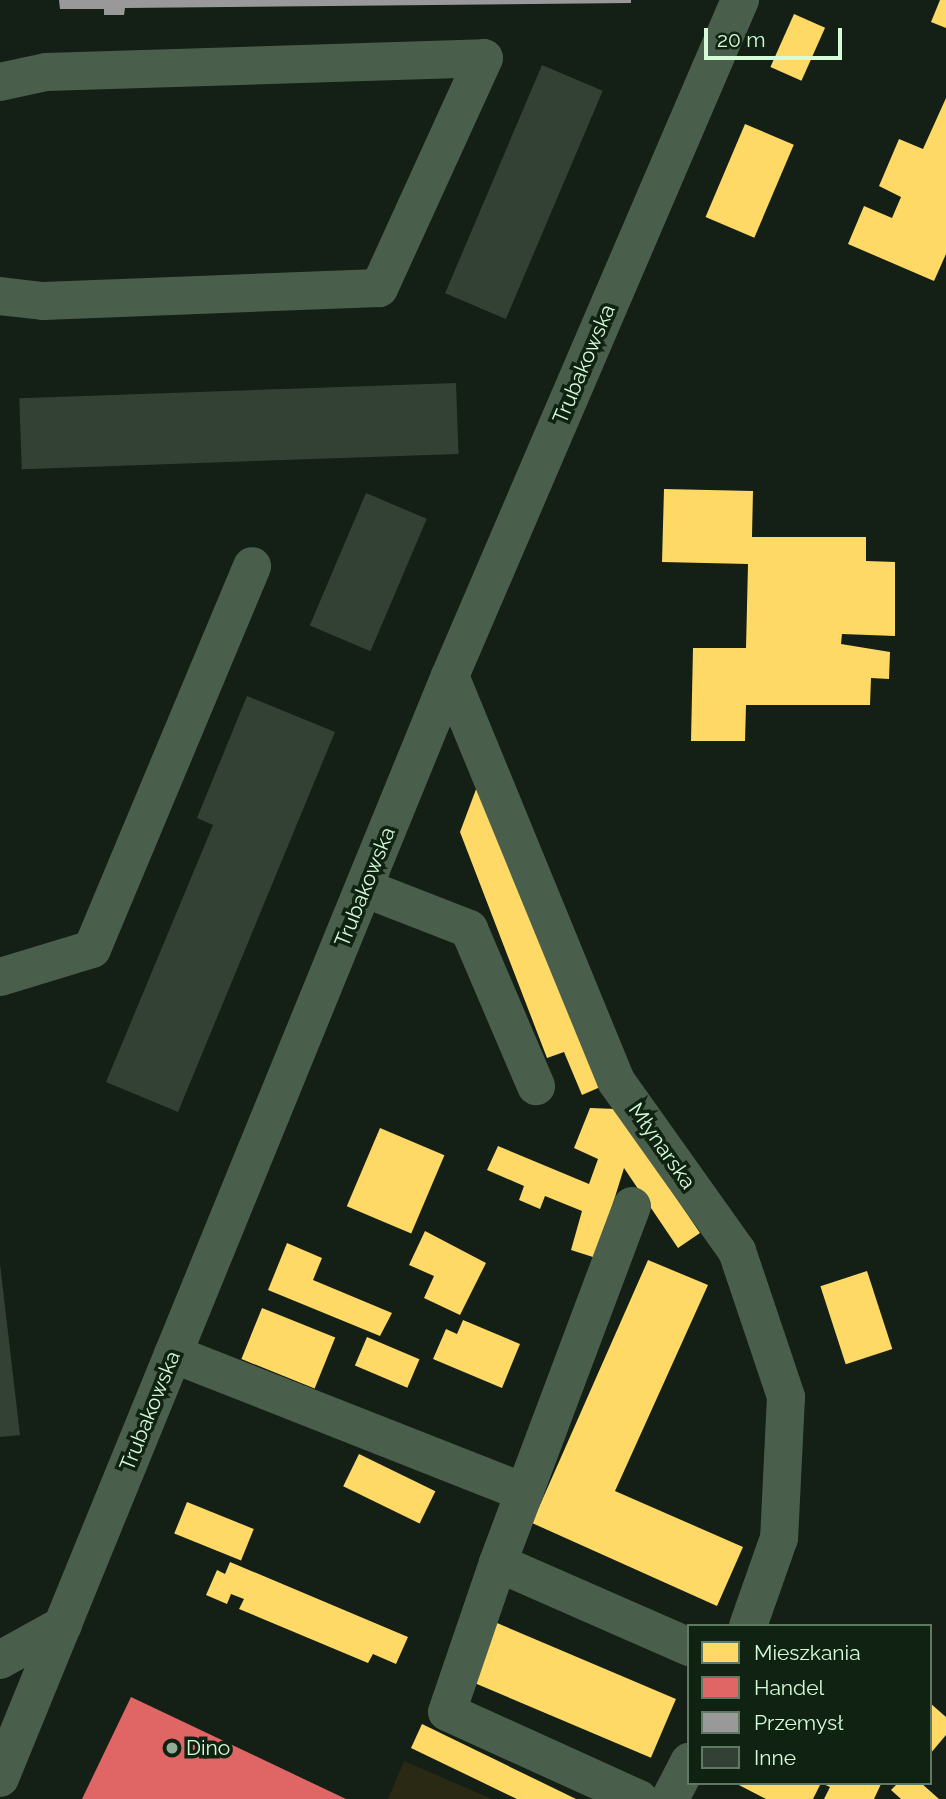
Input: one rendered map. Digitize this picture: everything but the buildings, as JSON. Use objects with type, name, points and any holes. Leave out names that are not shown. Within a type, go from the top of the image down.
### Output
[{"type":"street","name":"Trubakowska","points":[[0,1778],[450,676],[740,0]]},
{"type":"street","points":[[0,82],[46,72],[484,58],[379,288],[43,301],[0,296]]},
{"type":"street","points":[[0,976],[92,949],[252,566]]},
{"type":"street","name":"Młynarska","points":[[450,676],[616,1081],[737,1251],[786,1397],[779,1538],[749,1624]]},
{"type":"street","points":[[364,888],[469,929],[536,1086]]},
{"type":"street","points":[[632,1206],[498,1563],[447,1712],[639,1799]]},
{"type":"street","points":[[173,1354],[525,1493]]},
{"type":"street","points":[[498,1563],[687,1646]]},
{"type":"street","points":[[0,1660],[63,1625]]},
{"type":"street","points":[[670,1799],[687,1766]]},
{"type":"shaded area","points":[[404,1761],[492,1799],[388,1799]]},
{"type":"place","name":"Dino","points":[[172,1748]]}]
